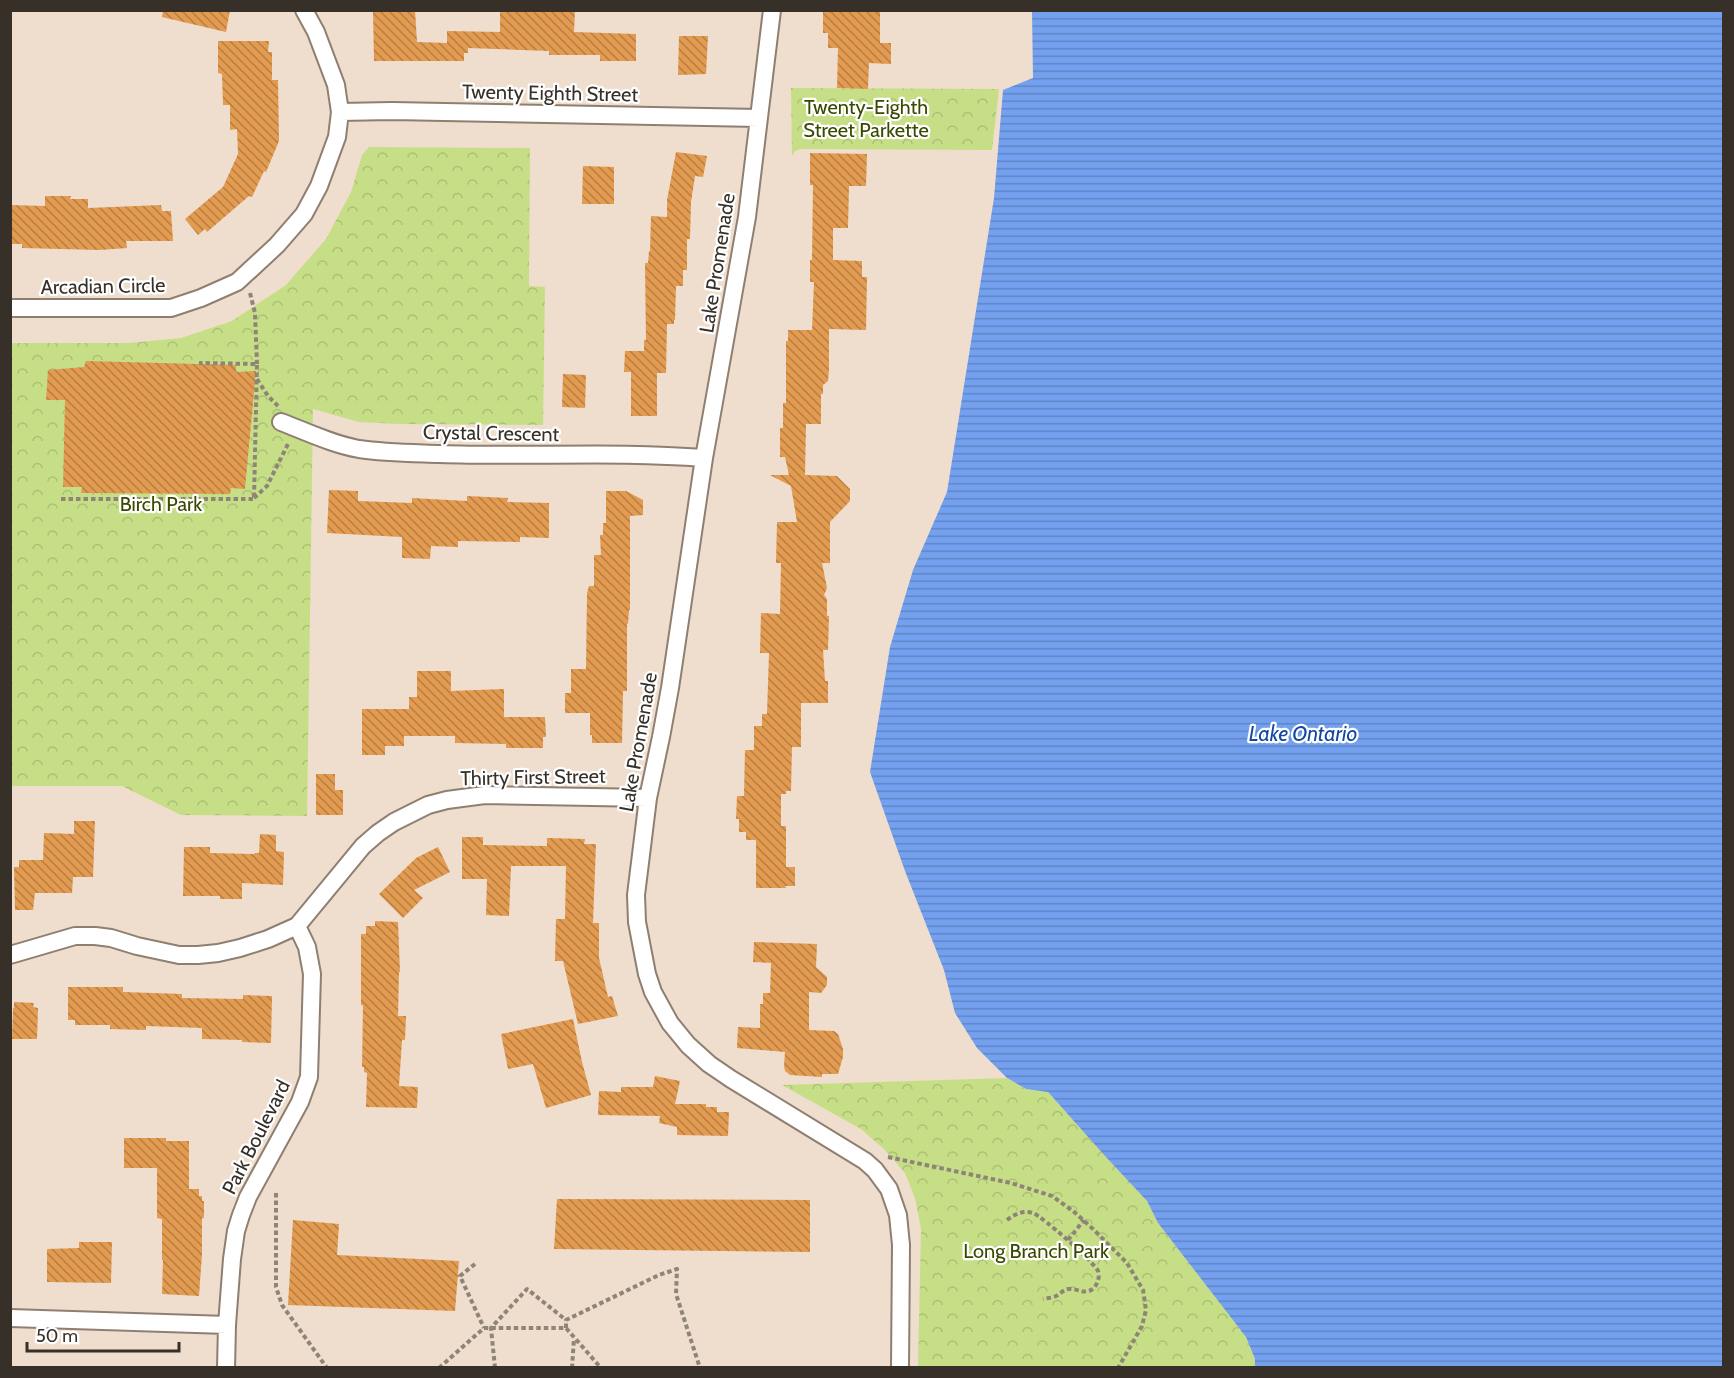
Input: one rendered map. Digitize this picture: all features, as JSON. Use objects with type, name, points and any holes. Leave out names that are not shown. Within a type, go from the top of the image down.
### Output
[{"type":"street","name":"Arcadian Circle","points":[[10,308],[171,308],[237,282],[277,245],[304,214],[319,186],[337,137],[340,112],[336,85],[316,32],[304,10]]},
{"type":"street","name":"Lake Promenade","points":[[772,10],[747,217],[704,458],[670,688],[648,798],[636,895],[637,922],[647,974],[653,992],[670,1023],[688,1045],[709,1064],[865,1161],[889,1189],[898,1215],[901,1245],[900,1368]]},
{"type":"street","name":"Twenty Eighth Street","points":[[340,112],[403,111],[759,118]]},
{"type":"street","name":"Crystal Crescent","points":[[288,425],[338,444],[359,449],[393,452],[471,455],[668,455],[704,458]]},
{"type":"street","name":"Thirty First Street","points":[[10,955],[75,936],[111,938],[179,955],[218,953],[240,948],[297,926],[363,846],[394,822],[428,805],[485,795],[648,798]]},
{"type":"street","name":"Park Boulevard","points":[[226,1368],[227,1325],[236,1231],[248,1197],[300,1102],[309,1077],[312,974],[307,947],[297,926]]},
{"type":"street","points":[[10,1318],[227,1325]]},
{"type":"path","points":[[246,275],[255,313],[257,364],[254,499]]},
{"type":"path","points":[[199,363],[257,364]]},
{"type":"path","points":[[61,499],[254,499],[267,486],[288,425],[280,407],[268,396],[256,379]]},
{"type":"path","points":[[865,1161],[882,1156],[1011,1183],[1052,1196],[1084,1220],[1127,1263],[1143,1290],[1146,1310],[1142,1326],[1118,1368]]},
{"type":"path","points":[[276,1193],[276,1287],[282,1305],[327,1368]]},
{"type":"path","points":[[1007,1220],[1020,1212],[1034,1214],[1041,1218],[1068,1240],[1097,1268],[1100,1274],[1094,1288],[1087,1292],[1066,1289],[1052,1297],[1042,1299]]},
{"type":"path","points":[[1068,1240],[1084,1220]]},
{"type":"path","points":[[475,1264],[460,1276],[484,1328]]},
{"type":"path","points":[[566,1320],[659,1275],[677,1269],[676,1294],[700,1368]]},
{"type":"path","points":[[495,1368],[491,1328],[527,1289],[566,1320]]},
{"type":"path","points":[[566,1320],[566,1328],[601,1368]]},
{"type":"path","points":[[440,1368],[484,1328],[566,1328]]},
{"type":"path","points":[[572,1368],[574,1337]]},
{"type":"green space","name":"Twenty-Eighth Street Parkette","points":[[791,88],[999,89],[992,150],[801,149],[795,151],[792,156]]},
{"type":"green space","name":"Birch Park","points":[[369,147],[530,148],[529,286],[545,287],[543,425],[359,422],[313,409],[307,816],[181,815],[122,786],[10,786],[11,343],[129,343],[181,338],[232,321],[286,285],[326,239],[351,192],[362,155]]},
{"type":"green space","name":"Long Branch Park","points":[[1007,1078],[1026,1089],[1048,1092],[1147,1201],[1158,1223],[1246,1337],[1255,1359],[1255,1367],[918,1367],[921,1229],[915,1198],[905,1173],[885,1150],[861,1129],[782,1085]]},
{"type":"water","name":"Lake Ontario","points":[[1032,11],[1723,11],[1723,1367],[1255,1367],[1255,1359],[1246,1337],[1158,1223],[1147,1201],[1048,1092],[1026,1089],[1007,1078],[977,1048],[955,1013],[944,970],[905,871],[870,772],[890,647],[913,570],[947,492],[994,198],[1003,90],[1033,78]]},
{"type":"building","points":[[163,10],[230,10],[226,32],[162,17]]},
{"type":"building","points":[[373,10],[415,10],[417,42],[447,43],[447,31],[500,32],[500,10],[575,11],[574,32],[636,34],[636,61],[600,61],[600,55],[549,55],[549,51],[468,48],[468,53],[464,53],[464,61],[374,61]]},
{"type":"building","points":[[823,10],[880,10],[880,43],[891,43],[891,64],[869,63],[868,89],[837,88],[838,48],[828,48],[828,33],[823,33]]},
{"type":"building","points":[[679,36],[708,36],[706,74],[678,75]]},
{"type":"building","points":[[218,41],[269,41],[268,52],[272,52],[272,80],[278,80],[279,141],[252,197],[249,196],[207,232],[205,229],[198,235],[185,219],[223,187],[238,154],[237,129],[230,130],[230,105],[223,105],[222,74],[218,73]]},
{"type":"building","points":[[676,152],[707,156],[703,177],[695,176],[691,202],[690,239],[687,239],[687,270],[683,270],[683,286],[676,286],[674,324],[667,324],[666,373],[657,373],[657,416],[631,416],[631,372],[624,372],[625,351],[644,351],[644,340],[646,340],[645,263],[648,263],[650,251],[651,216],[667,217],[667,200]]},
{"type":"building","points":[[810,153],[867,154],[866,186],[849,186],[848,228],[833,228],[833,260],[862,261],[862,277],[867,277],[866,330],[829,329],[829,370],[828,381],[823,385],[823,394],[821,394],[821,424],[806,424],[805,475],[837,476],[850,489],[850,501],[830,522],[830,563],[822,563],[827,588],[824,595],[827,599],[827,616],[829,616],[828,650],[823,650],[825,681],[828,681],[828,703],[801,703],[801,747],[792,747],[791,791],[781,794],[781,826],[786,826],[786,867],[795,867],[795,886],[756,888],[756,840],[746,840],[746,832],[739,832],[739,819],[736,819],[737,796],[744,796],[745,750],[754,750],[754,726],[762,726],[762,714],[767,714],[769,653],[760,653],[761,613],[780,614],[781,563],[776,563],[777,522],[797,522],[791,486],[770,475],[789,475],[785,457],[780,457],[780,428],[783,428],[783,403],[786,403],[788,330],[812,330],[814,282],[810,282],[810,260],[812,260],[813,185],[810,185]]},
{"type":"building","points":[[583,166],[614,167],[614,204],[582,204]]},
{"type":"building","points":[[45,196],[71,196],[70,199],[88,199],[88,208],[161,205],[162,211],[171,211],[173,241],[126,241],[127,248],[99,250],[22,248],[22,244],[10,244],[10,205],[45,206]]},
{"type":"building","points":[[86,361],[236,365],[236,372],[256,371],[245,489],[231,488],[230,494],[81,493],[82,487],[63,487],[65,400],[46,400],[48,370],[84,367]]},
{"type":"building","points":[[563,374],[586,375],[585,408],[562,407]]},
{"type":"building","points":[[329,490],[358,491],[358,501],[412,503],[412,498],[467,501],[467,496],[508,498],[507,502],[549,503],[549,538],[520,537],[520,542],[458,541],[458,547],[431,546],[430,559],[402,558],[402,537],[327,533]]},
{"type":"building","points":[[606,491],[626,491],[643,500],[643,515],[630,516],[630,610],[627,624],[627,691],[623,691],[622,743],[592,743],[590,713],[565,713],[565,693],[571,693],[571,669],[586,669],[587,593],[589,586],[594,586],[594,555],[601,555],[600,535],[603,535],[603,523],[606,523]]},
{"type":"building","points":[[417,671],[451,671],[451,691],[504,689],[504,717],[545,717],[546,737],[543,737],[543,748],[506,748],[506,744],[455,743],[455,736],[404,736],[404,746],[385,746],[385,755],[362,755],[362,709],[409,709],[409,697],[417,697]]},
{"type":"building","points":[[316,774],[335,774],[335,790],[343,790],[343,815],[316,815]]},
{"type":"building","points":[[74,821],[95,821],[93,877],[73,877],[72,893],[35,893],[33,910],[15,910],[14,867],[19,867],[19,860],[43,860],[44,833],[74,834]]},
{"type":"building","points":[[260,834],[276,835],[276,851],[284,852],[283,885],[242,883],[242,899],[220,899],[220,896],[183,896],[184,847],[210,847],[210,853],[254,854],[259,853]]},
{"type":"building","points":[[462,837],[483,837],[483,845],[547,846],[547,838],[585,839],[584,844],[596,844],[593,923],[599,923],[599,958],[608,997],[612,996],[618,1016],[578,1024],[563,961],[555,961],[556,919],[565,919],[566,866],[511,866],[509,916],[486,915],[487,879],[462,879]]},
{"type":"building","points":[[438,847],[450,872],[414,890],[423,898],[403,918],[379,894],[416,858]]},
{"type":"building","points":[[375,921],[398,922],[400,972],[398,1016],[406,1016],[399,1086],[418,1087],[417,1108],[366,1107],[367,1073],[362,1067],[361,934],[366,934],[366,926],[375,926]]},
{"type":"building","points":[[754,942],[817,944],[816,967],[827,977],[827,985],[821,993],[809,992],[809,1030],[834,1031],[838,1034],[843,1057],[838,1074],[822,1074],[822,1077],[790,1075],[785,1071],[785,1052],[737,1048],[738,1027],[760,1028],[760,1004],[763,1004],[763,993],[770,993],[771,963],[753,962]]},
{"type":"building","points":[[68,987],[123,987],[123,992],[182,994],[182,998],[243,999],[243,995],[272,996],[271,1043],[202,1039],[202,1028],[146,1026],[146,1030],[110,1029],[110,1025],[75,1025],[75,1020],[68,1020]]},
{"type":"building","points":[[14,1002],[34,1003],[33,1007],[38,1008],[37,1039],[12,1039]]},
{"type":"building","points":[[573,1019],[591,1095],[546,1108],[533,1064],[508,1069],[501,1034]]},
{"type":"building","points":[[655,1076],[680,1081],[675,1104],[706,1104],[706,1107],[717,1107],[717,1112],[729,1112],[728,1136],[677,1135],[677,1127],[659,1123],[660,1116],[598,1115],[599,1091],[621,1092],[621,1087],[653,1087]]},
{"type":"building","points":[[124,1138],[166,1138],[166,1141],[189,1141],[189,1189],[199,1189],[199,1196],[202,1196],[202,1201],[204,1201],[199,1296],[162,1294],[162,1219],[157,1218],[157,1168],[124,1168]]},
{"type":"building","points":[[557,1199],[810,1200],[810,1252],[554,1249]]},
{"type":"building","points":[[293,1220],[339,1224],[337,1255],[459,1261],[455,1311],[288,1305]]},
{"type":"building","points":[[79,1242],[112,1242],[111,1283],[47,1282],[47,1249],[79,1248]]}]
